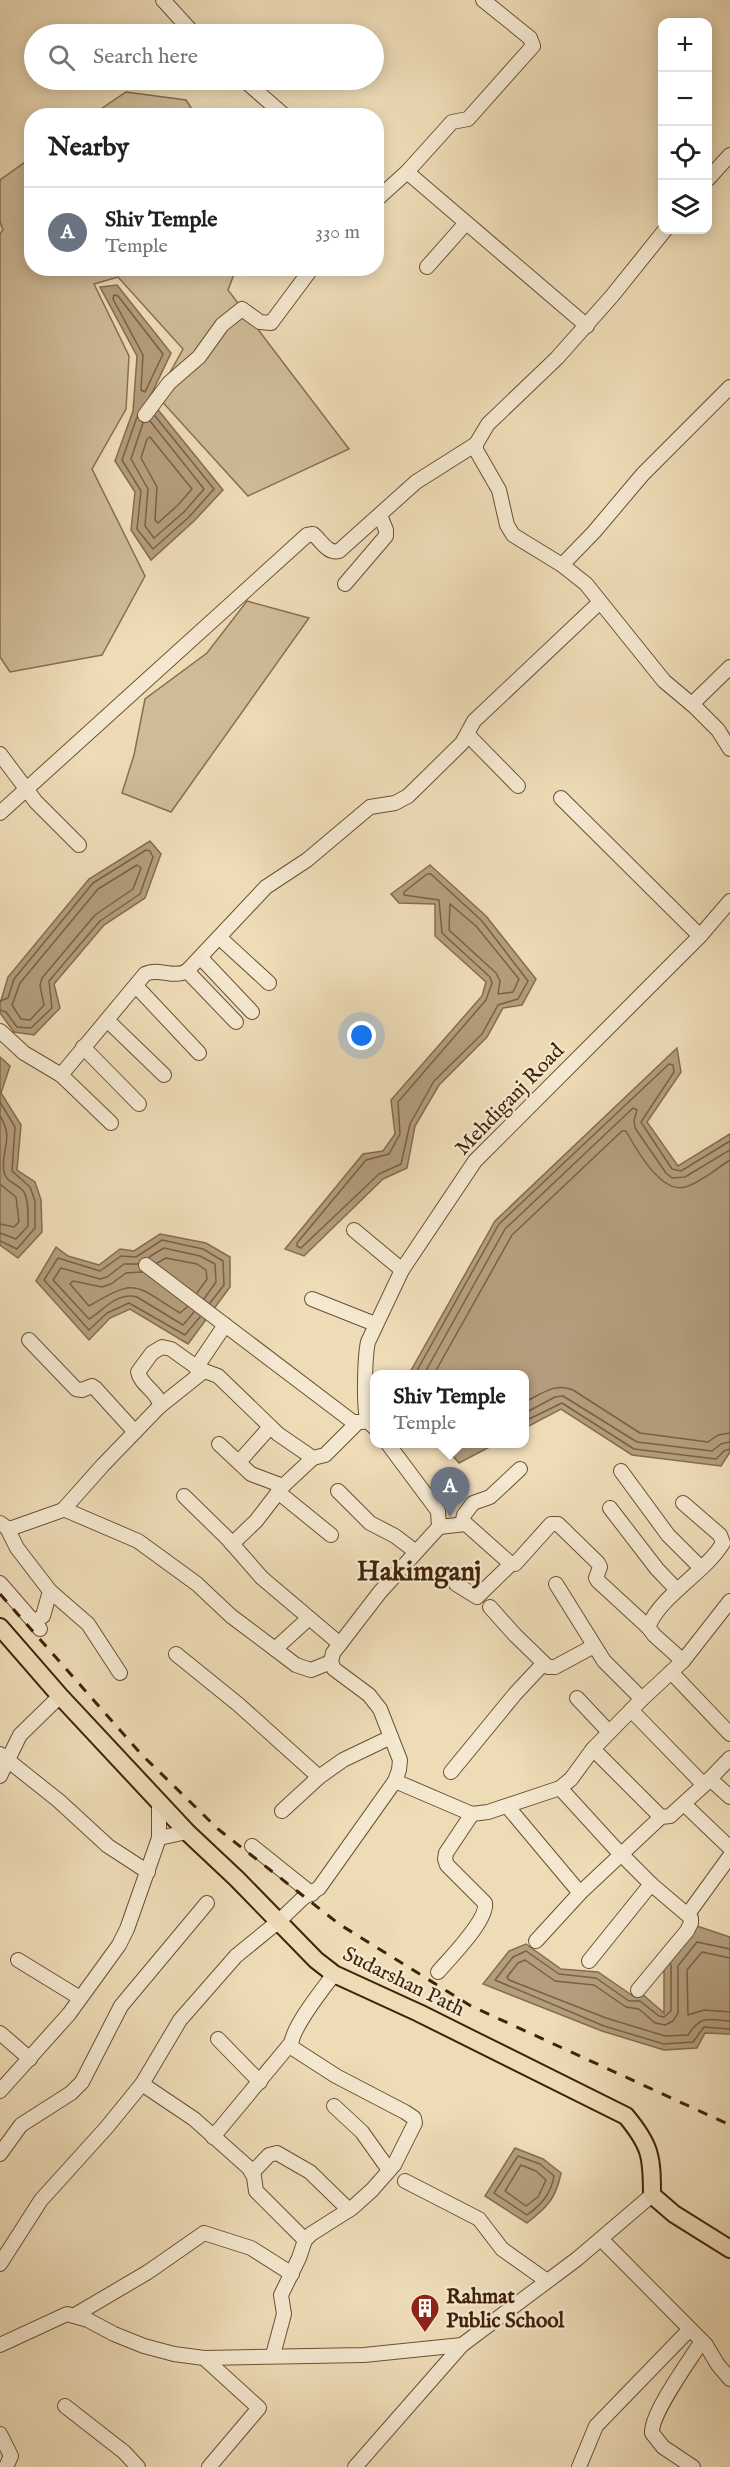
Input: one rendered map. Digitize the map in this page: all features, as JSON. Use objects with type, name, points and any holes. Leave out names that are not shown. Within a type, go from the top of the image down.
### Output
[{"type":"main road","name":"Sudarshan Path","points":[[0,1627],[159,1803],[316,1960],[334,1974],[419,2013],[626,2116],[637,2129],[652,2163],[652,2194]]},
{"type":"main road","points":[[652,2194],[674,2214],[730,2249]]},
{"type":"street","points":[[163,0],[185,24]]},
{"type":"street","points":[[384,192],[407,171],[452,122],[468,119],[532,46],[530,38],[483,0]]},
{"type":"street","points":[[255,90],[276,108]]},
{"type":"street","points":[[712,175],[730,155]]},
{"type":"street","points":[[407,171],[587,326]]},
{"type":"street","points":[[427,267],[466,223]]},
{"type":"street","points":[[0,813],[307,535],[313,534],[329,550],[336,552],[416,482],[476,444],[488,424],[587,326],[662,234]]},
{"type":"street","points":[[145,415],[169,383],[199,357],[222,324],[242,309],[260,322],[271,323],[306,276]]},
{"type":"street","points":[[562,566],[594,532],[642,474],[730,387]]},
{"type":"street","points":[[476,444],[476,450],[499,490],[507,525],[513,536],[562,566],[586,584],[664,681],[718,730],[730,749]]},
{"type":"street","points":[[345,584],[385,539],[386,530],[380,515]]},
{"type":"street","points":[[61,1075],[149,972],[180,975],[187,971],[266,887],[307,860],[370,807],[401,801],[462,743],[474,721],[600,602]]},
{"type":"street","points":[[692,704],[730,667]]},
{"type":"street","points":[[468,735],[518,786]]},
{"type":"street","points":[[0,754],[36,802],[79,845]]},
{"type":"street","points":[[561,798],[700,936]]},
{"type":"street","name":"Mehdiganj Road","points":[[367,1424],[366,1352],[375,1324],[402,1270],[475,1161],[700,936],[730,901]]},
{"type":"street","points":[[220,938],[269,983]]},
{"type":"street","points":[[201,958],[252,1012]]},
{"type":"street","points":[[187,971],[236,1022]]},
{"type":"street","points":[[136,986],[198,1053]]},
{"type":"street","points":[[107,1020],[164,1075]]},
{"type":"street","points":[[0,1031],[24,1053],[61,1075],[111,1124]]},
{"type":"street","points":[[83,1047],[139,1104]]},
{"type":"street","points":[[354,1230],[402,1270]]},
{"type":"street","points":[[146,1265],[225,1325],[367,1424],[325,1455],[314,1458],[280,1489],[256,1521],[232,1544]]},
{"type":"street","points":[[312,1299],[375,1324]]},
{"type":"street","points":[[4,1525],[12,1528],[63,1510],[160,1406],[200,1370],[225,1325]]},
{"type":"street","points":[[29,1340],[76,1389],[82,1390],[89,1386],[95,1388],[135,1432]]},
{"type":"street","points":[[160,1406],[159,1399],[138,1376],[141,1367],[152,1353],[165,1347],[200,1370],[218,1376],[270,1427],[306,1455],[314,1458]]},
{"type":"street","points":[[239,1462],[270,1427]]},
{"type":"street","points":[[219,1444],[251,1473],[280,1489],[331,1535]]},
{"type":"street","points":[[0,2264],[41,2200],[112,2122],[142,2084],[180,2020],[236,1956],[324,1882],[395,1781],[400,1765],[380,1709],[369,1695],[334,1669],[331,1662],[333,1653],[380,1592],[439,1527],[438,1511],[392,1448]]},
{"type":"street","points":[[462,1524],[464,1515],[473,1503],[490,1497],[520,1468]]},
{"type":"street","points":[[621,1471],[668,1535],[700,1568]]},
{"type":"street","points":[[338,1491],[370,1523],[395,1536],[416,1552]]},
{"type":"street","points":[[184,1496],[262,1578],[340,1644]]},
{"type":"street","points":[[648,1627],[651,1620],[677,1590],[721,1547],[723,1540],[683,1503]]},
{"type":"street","points":[[610,1508],[657,1569],[677,1590]]},
{"type":"street","points":[[63,1510],[138,1541],[197,1584],[231,1616],[305,1669],[312,1670],[331,1662]]},
{"type":"street","points":[[439,1527],[462,1524],[470,1527],[511,1564]]},
{"type":"street","points":[[456,1584],[477,1597],[511,1564],[515,1564],[551,1524],[558,1524],[598,1563],[600,1567],[596,1578],[598,1581],[682,1661]]},
{"type":"street","points":[[4,1525],[17,1548],[50,1591],[88,1624],[120,1674]]},
{"type":"street","points":[[0,1582],[37,1626],[43,1616],[50,1591]]},
{"type":"street","points":[[556,1584],[604,1661],[642,1699]]},
{"type":"street","points":[[395,1781],[472,1814],[507,1806],[560,1788],[571,1779],[609,1732],[682,1661],[730,1601]]},
{"type":"street","points":[[490,1607],[548,1667],[555,1667],[594,1646]]},
{"type":"street","points":[[275,1649],[309,1618]]},
{"type":"street","points":[[176,1654],[239,1705],[319,1778]]},
{"type":"street","points":[[451,1772],[514,1694],[543,1664]]},
{"type":"street","points":[[671,1672],[730,1734]]},
{"type":"street","points":[[0,1776],[4,1757],[26,1728],[60,1696]]},
{"type":"street","points":[[577,1698],[609,1732]]},
{"type":"street","points":[[631,1710],[707,1782],[730,1797]]},
{"type":"street","points":[[282,1811],[343,1760],[391,1737]]},
{"type":"street","points":[[593,1749],[661,1817]]},
{"type":"street","points":[[4,1757],[51,1794],[108,1846],[148,1872]]},
{"type":"street","points":[[536,1941],[580,1893],[661,1817],[670,1816],[684,1804],[730,1758]]},
{"type":"street","points":[[560,1788],[651,1884],[691,1918],[687,1931],[638,1990]]},
{"type":"street","points":[[0,2091],[30,2059],[80,1998],[123,1937],[159,1838],[159,1803]]},
{"type":"street","points":[[684,1804],[729,1846],[717,1873],[687,1914]]},
{"type":"street","points":[[507,1806],[580,1893]]},
{"type":"street","points":[[438,1972],[469,1935],[486,1906],[485,1902],[447,1865],[445,1859],[446,1853],[472,1814]]},
{"type":"street","points":[[159,1838],[187,1832]]},
{"type":"street","points":[[252,1846],[312,1894]]},
{"type":"street","points":[[717,1873],[730,1881]]},
{"type":"street","points":[[589,1961],[651,1884]]},
{"type":"street","points":[[0,2154],[7,2140],[21,2125],[71,2093],[82,2082],[121,2006],[207,1903]]},
{"type":"street","points":[[18,1960],[80,1998]]},
{"type":"street","points":[[213,2137],[261,2082],[291,2043],[316,1998],[334,1974]]},
{"type":"street","points":[[0,2033],[30,2059]]},
{"type":"street","points":[[218,2039],[261,2082]]},
{"type":"street","points":[[273,2355],[284,2314],[281,2295],[305,2240],[349,2210],[372,2190],[389,2170],[414,2129],[414,2118],[328,2071],[294,2050],[291,2043]]},
{"type":"street","points":[[142,2084],[186,2113],[253,2172],[256,2191],[305,2240]]},
{"type":"street","points":[[334,2106],[362,2132],[389,2170]]},
{"type":"street","points":[[253,2172],[269,2155],[277,2153],[310,2172],[349,2210]]},
{"type":"street","points":[[405,2181],[479,2219],[502,2249],[547,2281]]},
{"type":"street","points":[[355,2467],[462,2345],[601,2239],[652,2194]]},
{"type":"street","points":[[75,2315],[148,2272],[204,2233],[251,2248],[292,2274]]},
{"type":"street","points":[[601,2239],[702,2341],[730,2379]]},
{"type":"street","points":[[0,2345],[67,2314],[75,2315],[144,2346],[174,2354],[204,2358],[364,2355],[462,2345]]},
{"type":"street","points":[[579,2467],[596,2426],[690,2329]]},
{"type":"street","points":[[693,2467],[663,2447],[652,2433],[652,2428],[660,2409],[702,2341]]},
{"type":"street","points":[[204,2358],[259,2408],[209,2467]]},
{"type":"street","points":[[65,2406],[124,2452],[138,2467]]},
{"type":"street","points":[[0,2434],[11,2456],[6,2467]]},
{"type":"shaded area","points":[[126,92],[186,100],[191,108],[102,108]]},
{"type":"shaded area","points":[[24,163],[24,276],[233,276],[228,290],[349,449],[248,496],[157,396],[183,349],[118,277],[94,284],[129,356],[126,409],[92,469],[145,576],[102,655],[10,672],[0,657],[0,234],[3,230],[0,222],[0,180]]},
{"type":"shaded area","points":[[247,601],[309,618],[171,812],[122,793],[134,755],[145,699],[207,653]]},
{"type":"water","points":[[117,285],[171,353],[150,397],[223,490],[194,521],[151,560],[131,530],[135,492],[115,461],[133,411],[137,356],[100,287]]},
{"type":"water","points":[[150,841],[161,854],[145,898],[104,925],[54,984],[60,1008],[34,1035],[14,1032],[0,1013],[0,1004],[8,977],[89,879]]},
{"type":"water","points":[[430,865],[486,916],[536,979],[522,1005],[503,1008],[487,1037],[439,1085],[415,1126],[407,1168],[383,1179],[304,1256],[285,1249],[363,1154],[383,1151],[395,1134],[391,1100],[482,996],[486,982],[435,936],[435,904],[399,903],[391,894]]},
{"type":"water","points":[[677,1048],[681,1072],[647,1122],[678,1166],[730,1134],[730,1452],[721,1466],[632,1455],[561,1409],[529,1426],[529,1370],[411,1370],[495,1221]]},
{"type":"water","points":[[0,1057],[10,1066],[1,1093],[21,1125],[17,1170],[35,1182],[41,1200],[42,1232],[18,1258],[0,1245]]},
{"type":"water","points":[[160,1234],[206,1243],[230,1257],[230,1287],[188,1344],[130,1309],[110,1318],[89,1340],[36,1281],[56,1247],[68,1256],[99,1265],[120,1249],[134,1251]]},
{"type":"water","points":[[446,1448],[487,1448],[459,1463]]},
{"type":"water","points":[[694,1925],[730,1937],[730,2034],[705,2033],[697,2048],[664,2050],[602,2031],[483,1984],[509,1951],[526,1944],[561,1969],[598,1972],[633,1996],[641,1993],[664,2013],[664,1962]]},
{"type":"water","points":[[515,2148],[543,2159],[561,2173],[550,2202],[527,2223],[485,2196]]},
{"type":"railway","points":[[0,1594],[141,1754],[218,1829],[339,1924],[471,2006],[730,2125]]},
{"type":"place","name":"Shiv Temple","points":[[450,1517]]},
{"type":"place","name":"Rahmat Public School","points":[[425,2334]]},
{"type":"district","name":"Hakimganj","points":[[419,1571]]}]
